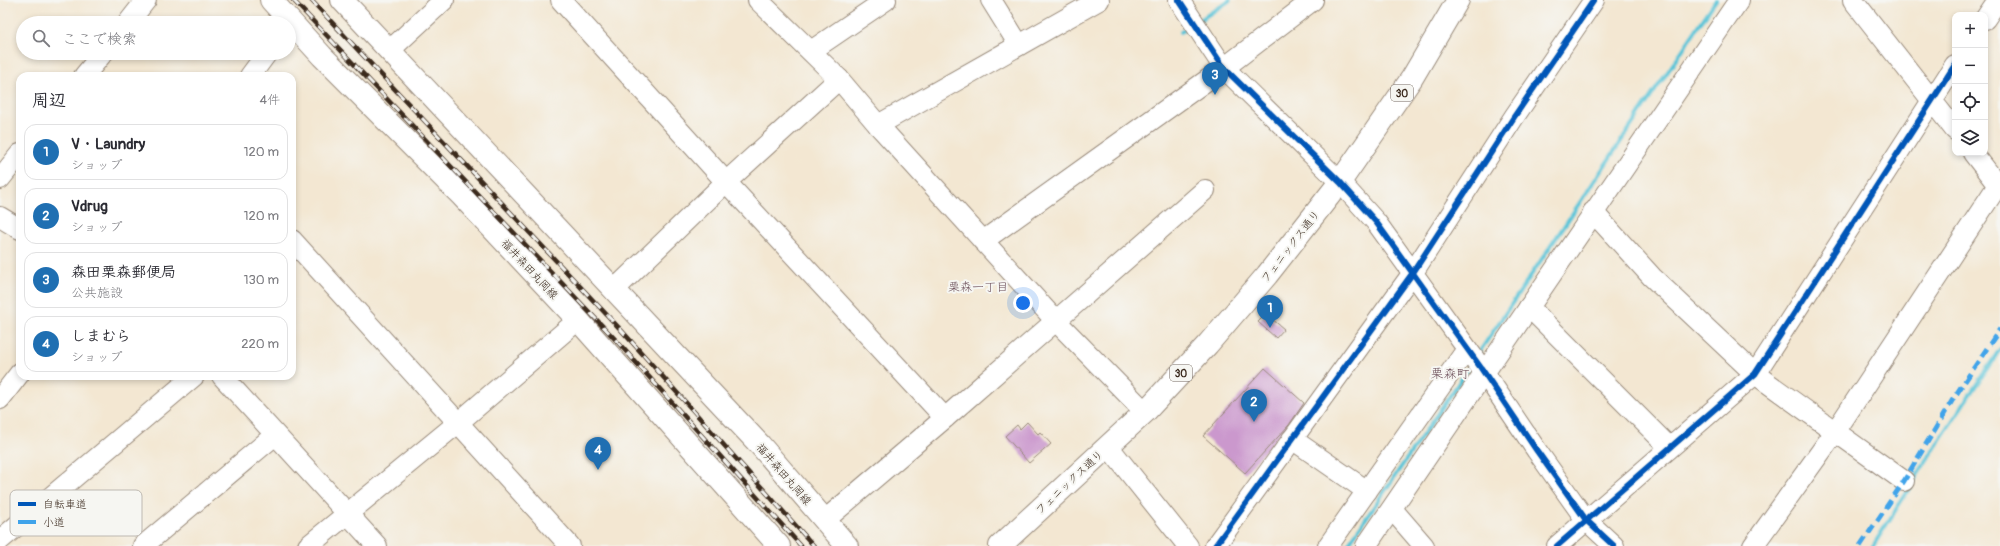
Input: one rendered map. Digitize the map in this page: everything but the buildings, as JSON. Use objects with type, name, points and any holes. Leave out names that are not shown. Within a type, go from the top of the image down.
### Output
[{"type":"main road","name":"福井森田丸岡線","points":[[271,0],[285,16]]},
{"type":"main road","name":"福井森田丸岡線","points":[[342,0],[760,445],[847,546]]},
{"type":"main road","name":"フェニックス通り","points":[[1000,546],[1145,412],[1208,344],[1262,281],[1340,182],[1412,78],[1458,0]]},
{"type":"main road","name":"福井森田丸岡線","points":[[296,28],[462,196],[578,320],[779,546]]},
{"type":"street","points":[[133,16],[146,0]]},
{"type":"street","points":[[389,51],[444,0]]},
{"type":"street","points":[[561,0],[726,182],[945,418]]},
{"type":"street","points":[[758,0],[839,79],[878,125],[1055,320],[1145,412]]},
{"type":"street","points":[[811,51],[886,0]]},
{"type":"street","points":[[990,0],[1019,44]]},
{"type":"street","points":[[878,125],[1099,0]]},
{"type":"street","points":[[1179,0],[1224,68],[1340,182],[1376,222],[1483,371],[1586,520],[1614,546]]},
{"type":"street","points":[[983,241],[1224,68],[1313,0]]},
{"type":"street","points":[[1215,546],[1412,274],[1514,117],[1594,0]]},
{"type":"street","points":[[1366,546],[1483,371],[1529,307],[1739,0]]},
{"type":"street","points":[[1853,0],[1952,126]]},
{"type":"street","points":[[1988,15],[1998,0]]},
{"type":"street","points":[[87,72],[97,60]]},
{"type":"street","points":[[253,72],[262,60]]},
{"type":"street","points":[[1557,546],[1669,447],[1755,374],[1952,70]]},
{"type":"street","points":[[614,290],[726,182],[839,79]]},
{"type":"street","points":[[1753,546],[1834,432],[1999,187],[1975,156]]},
{"type":"street","points":[[0,179],[16,159]]},
{"type":"street","points":[[825,520],[945,418],[1205,190]]},
{"type":"street","points":[[1593,212],[1652,277],[1755,374],[1904,481]]},
{"type":"street","points":[[0,217],[16,226]]},
{"type":"street","points":[[296,244],[459,422],[570,546]]},
{"type":"street","points":[[1529,307],[1669,447]]},
{"type":"street","points":[[308,546],[459,422],[578,320]]},
{"type":"street","points":[[1328,546],[1467,349]]},
{"type":"street","points":[[0,399],[16,378]]},
{"type":"street","points":[[59,490],[189,380]]},
{"type":"street","points":[[226,380],[377,546]]},
{"type":"street","points":[[143,546],[275,435]]},
{"type":"street","points":[[1292,439],[1367,491]]},
{"type":"street","points":[[1108,446],[1188,546]]},
{"type":"street","points":[[1392,509],[1424,546]]},
{"type":"street","points":[[0,540],[10,532]]},
{"type":"waterway","points":[[1200,20],[1230,0]]},
{"type":"waterway","points":[[1478,354],[1716,0]]},
{"type":"waterway","points":[[1181,32],[1191,26]]},
{"type":"waterway","points":[[1873,546],[1935,447],[2000,349]]},
{"type":"waterway","points":[[1347,546],[1471,365]]},
{"type":"railway","points":[[293,0],[614,338],[801,546]]},
{"type":"railway","points":[[311,0],[622,331],[814,546]]},
{"type":"marked path","points":[[1860,546],[1904,481],[1955,396],[2000,329]]},
{"type":"cycle path","points":[[1179,0],[1224,68],[1340,182],[1376,222],[1481,368],[1586,520],[1614,546]]},
{"type":"cycle path","points":[[1215,546],[1412,274],[1514,117],[1594,0]]},
{"type":"cycle path","points":[[1557,546],[1755,374],[1952,70]]},
{"type":"place","name":"森田栗森郵便局","points":[[1215,95]]},
{"type":"place","name":"V・Laundry","points":[[1270,328]]},
{"type":"place","name":"Vdrug","points":[[1254,422]]},
{"type":"place","name":"しまむら","points":[[598,470]]},
{"type":"district","name":"栗森一丁目","points":[[978,287]]},
{"type":"district","name":"栗森町","points":[[1450,373]]}]
